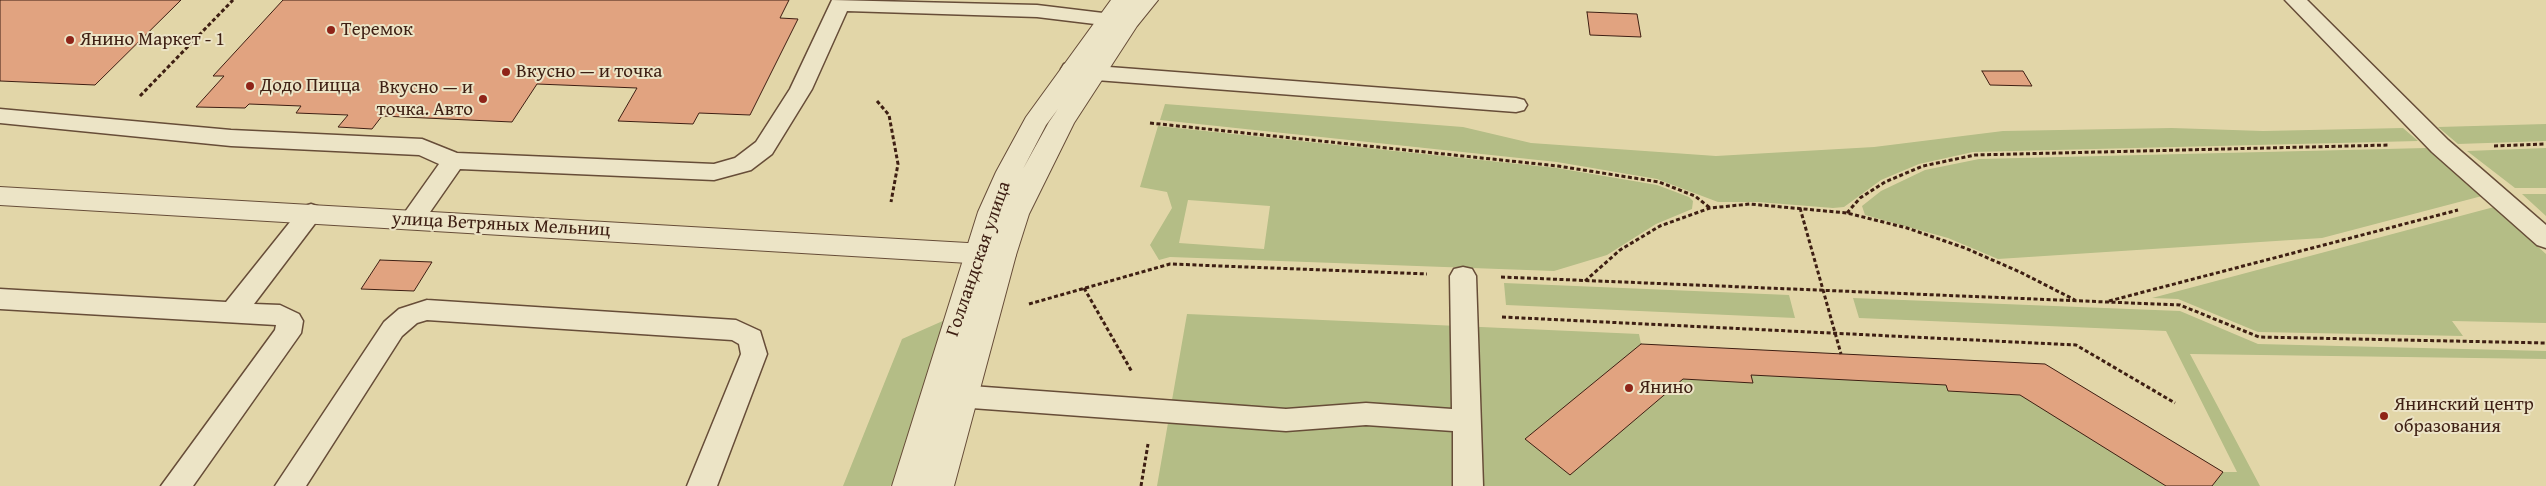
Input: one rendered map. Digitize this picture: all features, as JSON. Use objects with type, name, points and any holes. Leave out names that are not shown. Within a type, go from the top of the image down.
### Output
[{"type":"street","name":"Голландская улица","points":[[908,486],[935,394],[990,254],[1062,122],[1084,71],[1120,14],[1147,0]]},
{"type":"street","name":"улица Ветряных Мельниц","points":[[0,196],[990,254]]},
{"type":"street","name":"Голландская улица","points":[[938,486],[963,397],[990,254]]},
{"type":"lane","points":[[2295,0],[2440,146],[2546,239]]},
{"type":"lane","points":[[0,116],[230,138],[422,146],[454,161],[714,172],[743,164],[764,148],[801,89],[841,2],[1120,14]]},
{"type":"lane","points":[[1084,71],[1516,105]]},
{"type":"lane","points":[[412,219],[454,161]]},
{"type":"lane","points":[[233,312],[311,213]]},
{"type":"lane","points":[[1463,276],[1468,486]]},
{"type":"lane","points":[[0,299],[280,315],[290,321],[288,333],[176,486]]},
{"type":"lane","points":[[290,486],[393,328],[408,316],[426,310],[736,330],[751,338],[754,354],[702,486]]},
{"type":"lane","points":[[935,394],[1286,420],[1366,414],[1467,421]]},
{"type":"path","points":[[110,127],[233,0]]},
{"type":"path","points":[[877,100],[889,115],[898,164],[891,202]]},
{"type":"path","points":[[1150,122],[1558,166],[1659,182],[1695,196],[1710,208]]},
{"type":"path","points":[[1847,213],[1860,198],[1885,182],[1923,166],[1975,155],[2546,144]]},
{"type":"path","points":[[2104,302],[2500,198]]},
{"type":"path","points":[[1585,281],[1620,250],[1660,226],[1710,208],[1750,204],[1847,213],[1906,228],[1965,248],[2020,272],[2077,301]]},
{"type":"path","points":[[1800,208],[1841,354]]},
{"type":"path","points":[[1026,305],[1170,264],[2180,305],[2259,337],[2546,343]]},
{"type":"path","points":[[1465,315],[2076,345],[2175,403]]},
{"type":"green space","points":[[1165,104],[1463,127],[1531,143],[1716,156],[1874,147],[2003,131],[2172,128],[2263,131],[2403,128],[2418,141],[1973,152],[1919,164],[1881,180],[1844,207],[1833,208],[1758,202],[1718,202],[1657,179],[1557,162],[1160,120]]},
{"type":"green space","points":[[2546,124],[2546,141],[2458,144],[2438,127]]},
{"type":"green space","points":[[1158,126],[1557,168],[1657,185],[1689,197],[1693,201],[1692,209],[1656,224],[1607,255],[1554,271],[1170,257],[1159,260],[1150,245],[1172,208],[1167,192],[1140,187]],"holes":[[[1188,200],[1270,206],[1264,249],[1179,243]]]},
{"type":"green space","points":[[2426,148],[2482,196],[2322,238],[1998,259],[1948,238],[1865,215],[1862,206],[1881,191],[1925,170],[1979,159]]},
{"type":"green space","points":[[2546,148],[2546,188],[2515,188],[2467,151]]},
{"type":"green space","points":[[2522,194],[2546,194],[2546,216]]},
{"type":"green space","points":[[2494,207],[2546,254],[2546,323],[2452,321],[2463,336],[2258,332],[2178,299],[2152,298]]},
{"type":"green space","points":[[1504,283],[1789,295],[1795,318],[1506,305]]},
{"type":"green space","name":"Янино","points":[[1853,298],[2180,311],[2258,344],[2546,351],[2546,359],[2190,354],[2260,486],[1157,486],[1187,314],[1639,334],[1641,344],[2045,364],[2223,472],[2237,472],[2166,331],[1859,318]]},
{"type":"green space","points":[[945,320],[896,480],[890,486],[843,486],[902,339]]},
{"type":"building","name":"Янино Маркет - 1","points":[[0,0],[181,0],[95,85],[0,81]]},
{"type":"building","points":[[283,0],[789,0],[780,18],[798,19],[750,115],[699,113],[693,124],[618,121],[637,88],[537,84],[512,122],[382,116],[372,129],[338,127],[348,115],[296,113],[301,106],[249,104],[245,108],[196,107],[224,76],[213,76]]},
{"type":"building","points":[[1587,12],[1637,14],[1641,37],[1590,35]]},
{"type":"building","points":[[1982,71],[2023,71],[2032,86],[1990,85]]},
{"type":"building","points":[[380,260],[432,262],[414,291],[361,289]]},
{"type":"building","points":[[1641,344],[2045,364],[2223,472],[2212,486],[2166,486],[2020,395],[1948,391],[1946,385],[1751,375],[1753,383],[1683,379],[1570,475],[1525,439]]},
{"type":"place","name":"Теремок","points":[[331,30]]},
{"type":"place","name":"Янино Маркет - 1","points":[[70,40]]},
{"type":"place","name":"Вкусно — и точка","points":[[506,72]]},
{"type":"place","name":"Додо Пицца","points":[[250,86]]},
{"type":"place","name":"Вкусно — и точка. Авто","points":[[483,99]]},
{"type":"place","name":"Янино","points":[[1629,388]]},
{"type":"place","name":"Янинский центр образования","points":[[2384,416]]}]
